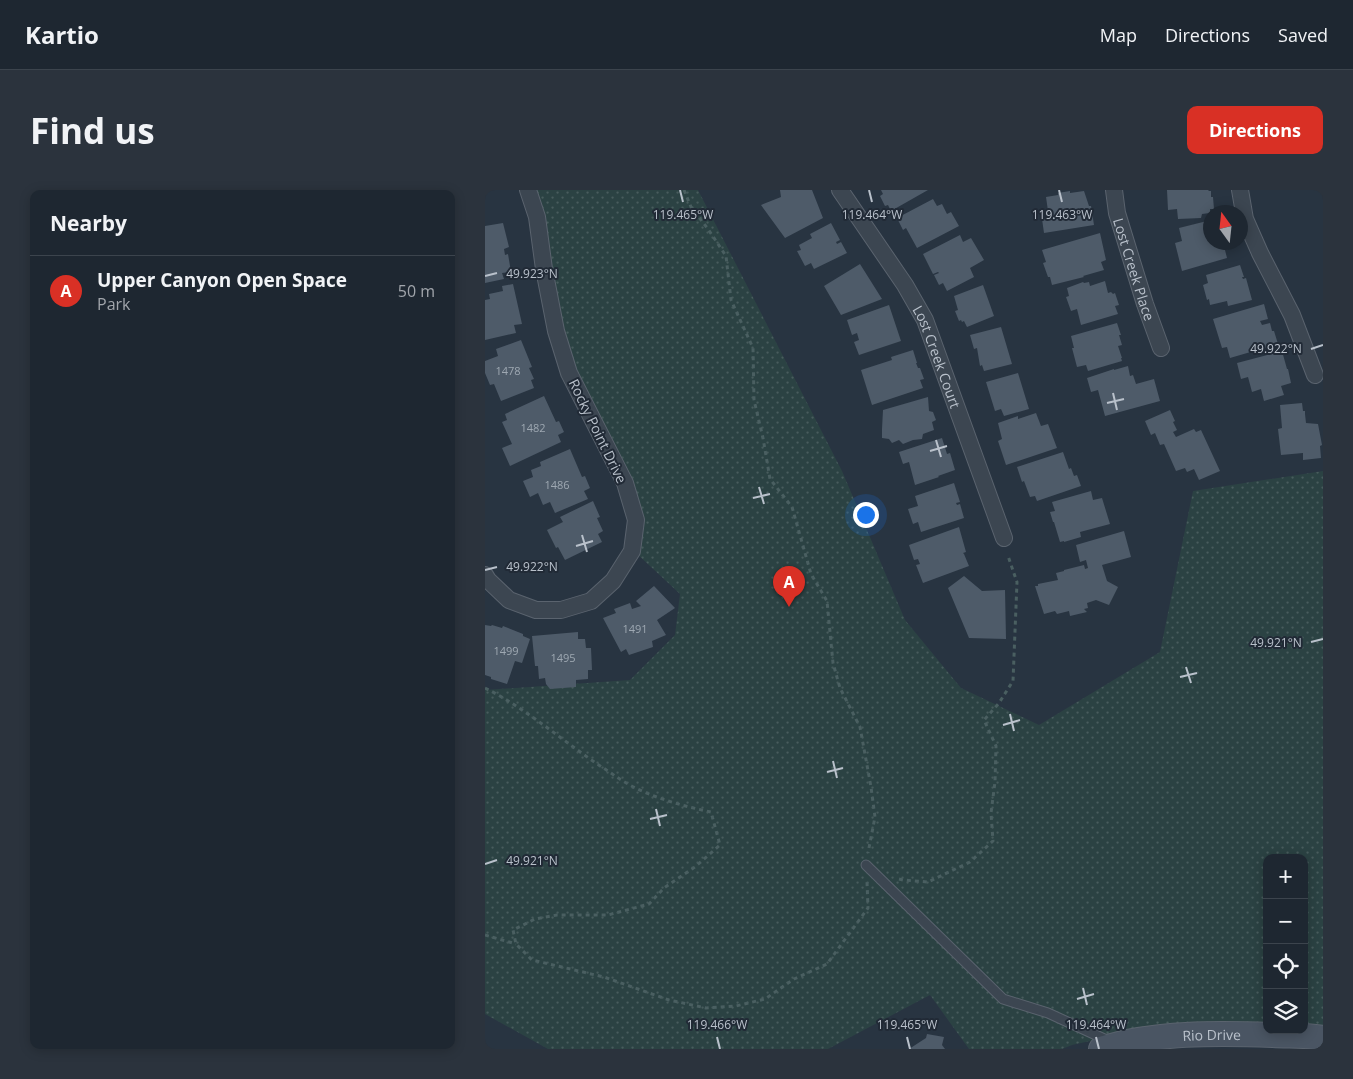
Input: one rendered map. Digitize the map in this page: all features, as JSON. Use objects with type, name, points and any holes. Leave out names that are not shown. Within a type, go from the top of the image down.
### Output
[{"type":"street","name":"Rocky Point Drive","points":[[485,575],[487,580],[509,600],[536,610],[561,610],[591,601],[613,580],[632,550],[636,520],[625,483],[569,373],[556,331],[544,269],[537,217],[528,190]]},
{"type":"street","name":"Lost Creek Court","points":[[840,190],[905,285],[925,320],[1004,538]]},
{"type":"street","name":"Lost Creek Place","points":[[1114,190],[1117,214],[1161,348]]},
{"type":"street","points":[[1240,190],[1245,218],[1260,253],[1292,315],[1315,375]]},
{"type":"street","name":"Rio Drive","points":[[1109,1047],[1165,1037],[1237,1034],[1323,1038]]},
{"type":"lane","points":[[866,865],[1003,999],[1048,1013],[1109,1047]]},
{"type":"path","points":[[485,935],[516,944],[532,960],[604,977],[669,1000],[707,1008],[737,1006],[765,999],[794,979],[827,964],[868,908],[866,865],[875,818],[860,727],[840,688],[833,663],[827,601],[811,574],[792,507],[770,479],[754,400],[753,348],[731,300],[725,256],[708,229],[691,208],[684,190]]},
{"type":"path","points":[[894,876],[903,880],[928,882],[970,862],[993,841],[991,813],[997,746],[984,720],[999,703],[1013,681],[1017,582],[1008,556]]},
{"type":"path","points":[[485,688],[507,700],[628,784],[678,805],[711,812],[719,845],[695,868],[664,888],[649,904],[608,915],[557,915],[535,919],[513,930],[516,944]]},
{"type":"green space","points":[[532,190],[698,190],[842,471],[905,620],[961,688],[1039,725],[1160,652],[1193,491],[1323,471],[1323,1029],[1308,1027],[1308,854],[1263,854],[1263,1025],[1167,1024],[1072,1045],[1062,1049],[969,1049],[930,995],[828,1049],[548,1049],[485,1014],[485,690],[630,680],[675,635],[680,594],[635,552],[639,520],[571,372]]},
{"type":"building","points":[[780,190],[812,190],[823,218],[785,238],[761,205],[781,197]]},
{"type":"building","points":[[881,190],[928,190],[891,211],[888,205],[885,206],[880,196],[883,194]]},
{"type":"building","points":[[1167,190],[1211,191],[1214,205],[1203,205],[1201,218],[1178,219],[1177,209],[1168,210]]},
{"type":"building","points":[[1070,191],[1070,193],[1084,191],[1089,206],[1091,206],[1094,225],[1044,233],[1042,219],[1049,218],[1046,197]]},
{"type":"building","points":[[933,199],[937,206],[942,204],[947,214],[951,212],[959,226],[917,248],[906,228],[903,230],[897,218]]},
{"type":"building","points":[[1203,222],[1203,250],[1225,250],[1227,258],[1182,271],[1175,243],[1182,241],[1179,228]]},
{"type":"building","points":[[503,223],[509,247],[504,249],[505,255],[508,254],[511,272],[502,273],[504,279],[485,283],[485,226]]},
{"type":"building","points":[[831,223],[840,240],[836,242],[837,244],[841,242],[847,253],[814,269],[811,263],[805,266],[797,251],[801,250],[799,245],[812,238],[810,234]]},
{"type":"building","points":[[1100,233],[1106,260],[1101,262],[1104,270],[1052,285],[1043,263],[1046,262],[1042,250]]},
{"type":"building","points":[[960,235],[963,242],[971,238],[984,260],[970,268],[974,277],[947,291],[943,283],[939,285],[934,275],[939,273],[933,274],[923,254]]},
{"type":"building","points":[[860,264],[882,299],[841,315],[824,286]]},
{"type":"building","points":[[1240,265],[1244,277],[1242,277],[1243,279],[1246,278],[1252,300],[1228,306],[1227,301],[1210,305],[1203,285],[1208,283],[1206,275]]},
{"type":"building","points":[[1105,281],[1108,293],[1115,293],[1119,305],[1115,306],[1118,314],[1081,325],[1077,309],[1071,311],[1066,297],[1069,296],[1067,288],[1083,282],[1089,282],[1090,286]]},
{"type":"building","points":[[513,284],[522,324],[514,325],[516,333],[485,340],[485,300],[490,299],[489,294],[503,291],[502,286]]},
{"type":"building","points":[[983,285],[994,316],[967,327],[964,321],[959,321],[955,311],[958,310],[954,296]]},
{"type":"building","points":[[1264,304],[1268,319],[1260,321],[1262,325],[1270,323],[1278,344],[1230,358],[1227,347],[1222,348],[1213,319]]},
{"type":"building","points":[[889,305],[901,341],[859,355],[854,342],[859,340],[857,333],[852,335],[847,320]]},
{"type":"building","points":[[1117,323],[1121,335],[1119,335],[1122,345],[1118,346],[1122,361],[1088,371],[1086,365],[1077,367],[1071,336]]},
{"type":"building","points":[[1001,327],[1012,364],[984,371],[982,365],[980,366],[977,348],[974,349],[970,335]]},
{"type":"building","points":[[521,340],[532,367],[529,368],[534,379],[531,380],[534,388],[501,401],[494,384],[490,385],[485,373],[485,361],[498,356],[496,349]]},
{"type":"building","points":[[913,350],[916,363],[924,379],[920,380],[923,388],[872,405],[861,370],[892,360],[891,357]]},
{"type":"building","points":[[1282,351],[1291,383],[1281,386],[1284,395],[1264,401],[1261,389],[1252,392],[1248,377],[1241,379],[1237,363]]},
{"type":"building","points":[[1128,366],[1130,376],[1133,375],[1136,384],[1154,379],[1160,401],[1105,416],[1098,390],[1091,392],[1087,378]]},
{"type":"building","points":[[1018,373],[1029,409],[1004,416],[1001,409],[995,411],[986,382]]},
{"type":"building","points":[[544,396],[556,422],[559,421],[564,432],[558,435],[561,442],[510,466],[502,448],[512,444],[502,422],[507,420],[505,414]]},
{"type":"building","points":[[928,397],[929,411],[933,412],[936,420],[932,422],[934,430],[923,434],[922,439],[903,444],[899,440],[892,443],[889,439],[882,438],[883,410]]},
{"type":"building","points":[[1302,403],[1306,423],[1318,424],[1322,445],[1320,446],[1321,458],[1303,460],[1303,453],[1281,455],[1278,429],[1282,428],[1280,405]]},
{"type":"building","points":[[1170,410],[1177,430],[1173,432],[1176,437],[1194,429],[1196,432],[1201,430],[1220,471],[1199,480],[1194,469],[1187,472],[1185,468],[1176,471],[1164,444],[1160,445],[1155,433],[1151,435],[1145,421]]},
{"type":"building","points":[[1036,413],[1041,426],[1048,424],[1057,448],[1006,465],[998,441],[1002,439],[998,423],[1018,416],[1018,419]]},
{"type":"building","points":[[942,438],[947,454],[950,453],[955,470],[915,485],[909,462],[903,464],[899,452]]},
{"type":"building","points":[[570,449],[582,477],[585,476],[590,488],[584,491],[588,499],[555,513],[550,502],[543,505],[538,493],[530,497],[523,481],[533,477],[531,470],[541,466],[540,462]]},
{"type":"building","points":[[1063,452],[1069,469],[1071,468],[1074,476],[1077,475],[1081,486],[1037,501],[1035,496],[1030,497],[1017,467]]},
{"type":"building","points":[[954,483],[960,502],[956,503],[957,505],[960,504],[964,518],[921,532],[918,522],[913,524],[908,509],[918,506],[915,496]]},
{"type":"building","points":[[1091,491],[1093,500],[1102,498],[1110,524],[1080,532],[1081,537],[1060,542],[1050,512],[1055,511],[1052,502]]},
{"type":"building","points":[[593,501],[600,517],[597,518],[603,531],[598,534],[602,542],[565,560],[558,547],[556,548],[547,530],[563,522],[560,517]]},
{"type":"building","points":[[959,527],[966,552],[963,553],[969,566],[923,583],[916,565],[920,564],[918,559],[914,560],[909,545]]},
{"type":"building","points":[[1124,531],[1131,557],[1102,565],[1107,581],[1118,587],[1109,605],[1096,600],[1087,603],[1088,608],[1084,609],[1087,612],[1070,616],[1069,611],[1057,614],[1055,611],[1044,614],[1035,586],[1058,580],[1056,573],[1064,570],[1084,565],[1085,569],[1088,568],[1086,560],[1080,562],[1076,545]]},
{"type":"building","points":[[964,576],[982,591],[1005,590],[1006,639],[969,638],[948,588]]},
{"type":"building","points":[[654,586],[675,608],[657,620],[666,635],[652,641],[653,647],[629,655],[626,649],[621,652],[603,618],[616,613],[614,609],[630,603],[632,609],[641,606],[636,601]]},
{"type":"building","points":[[485,625],[502,628],[503,626],[530,639],[522,663],[515,661],[507,684],[485,675]]},
{"type":"building","points":[[578,632],[578,639],[585,639],[586,648],[591,648],[592,670],[588,670],[588,679],[576,680],[576,687],[550,689],[546,684],[545,678],[539,679],[538,666],[535,666],[532,636]]},
{"type":"building","points":[[927,1034],[944,1037],[942,1045],[945,1049],[909,1049],[926,1038]]},
{"type":"place","name":"Upper Canyon Open Space","points":[[789,607]]}]
